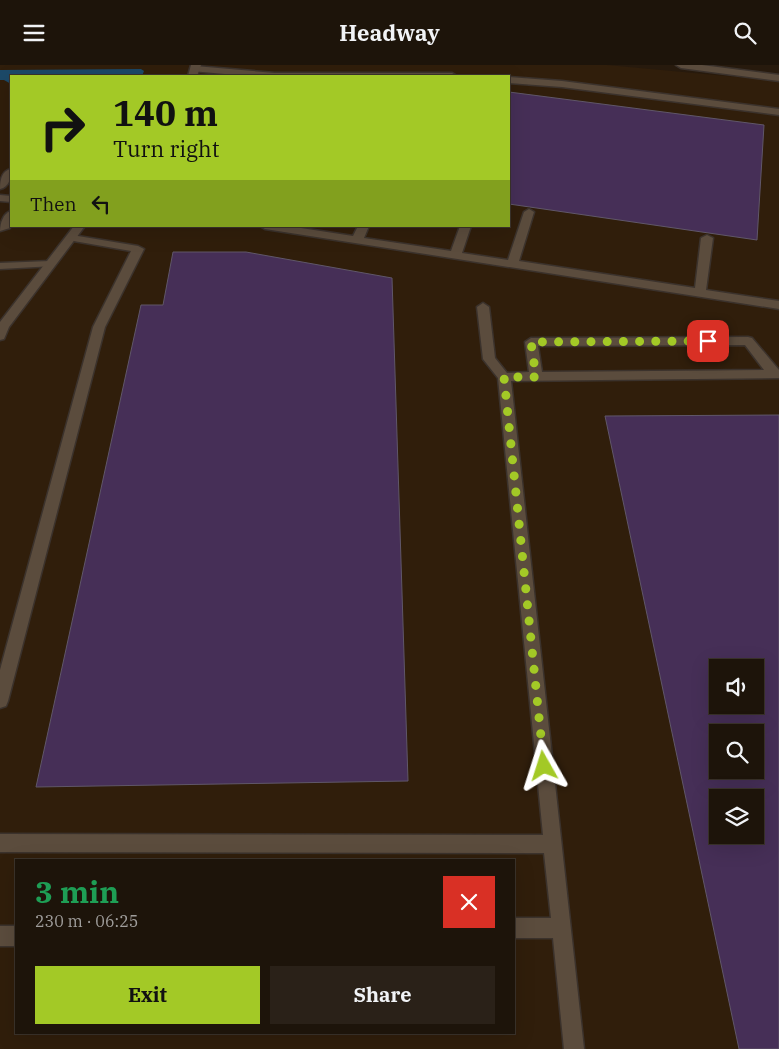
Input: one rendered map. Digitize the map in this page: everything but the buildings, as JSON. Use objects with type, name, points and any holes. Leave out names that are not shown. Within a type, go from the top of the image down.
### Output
[{"type":"street","points":[[681,65],[779,78]]},
{"type":"street","points":[[195,70],[262,75]]},
{"type":"street","points":[[510,80],[562,84],[779,112]]},
{"type":"street","points":[[0,186],[7,173]]},
{"type":"street","points":[[512,264],[530,212]]},
{"type":"street","points":[[0,228],[4,228],[10,216]]},
{"type":"street","points":[[0,336],[3,326],[79,227]]},
{"type":"street","points":[[271,227],[779,305]]},
{"type":"street","points":[[357,241],[364,227]]},
{"type":"street","points":[[455,256],[466,227]]},
{"type":"street","points":[[0,701],[99,327],[138,249],[72,237]]},
{"type":"street","points":[[700,293],[707,238]]},
{"type":"street","points":[[0,265],[50,264]]},
{"type":"street","points":[[483,307],[489,359],[504,377],[574,1049]]},
{"type":"street","points":[[536,377],[531,342],[748,341],[777,374]]},
{"type":"street","points":[[504,377],[777,374]]},
{"type":"street","points":[[0,843],[552,844]]},
{"type":"street","points":[[515,928],[561,928]]},
{"type":"street","points":[[0,936],[15,936]]},
{"type":"shaded area","points":[[0,65],[607,65],[779,81],[779,1049],[0,1049]]},
{"type":"water","points":[[141,69],[144,71],[142,75],[10,75],[10,83],[0,80],[0,70]]},
{"type":"route","points":[[544,766],[504,377],[536,377],[531,342],[708,341]]}]
